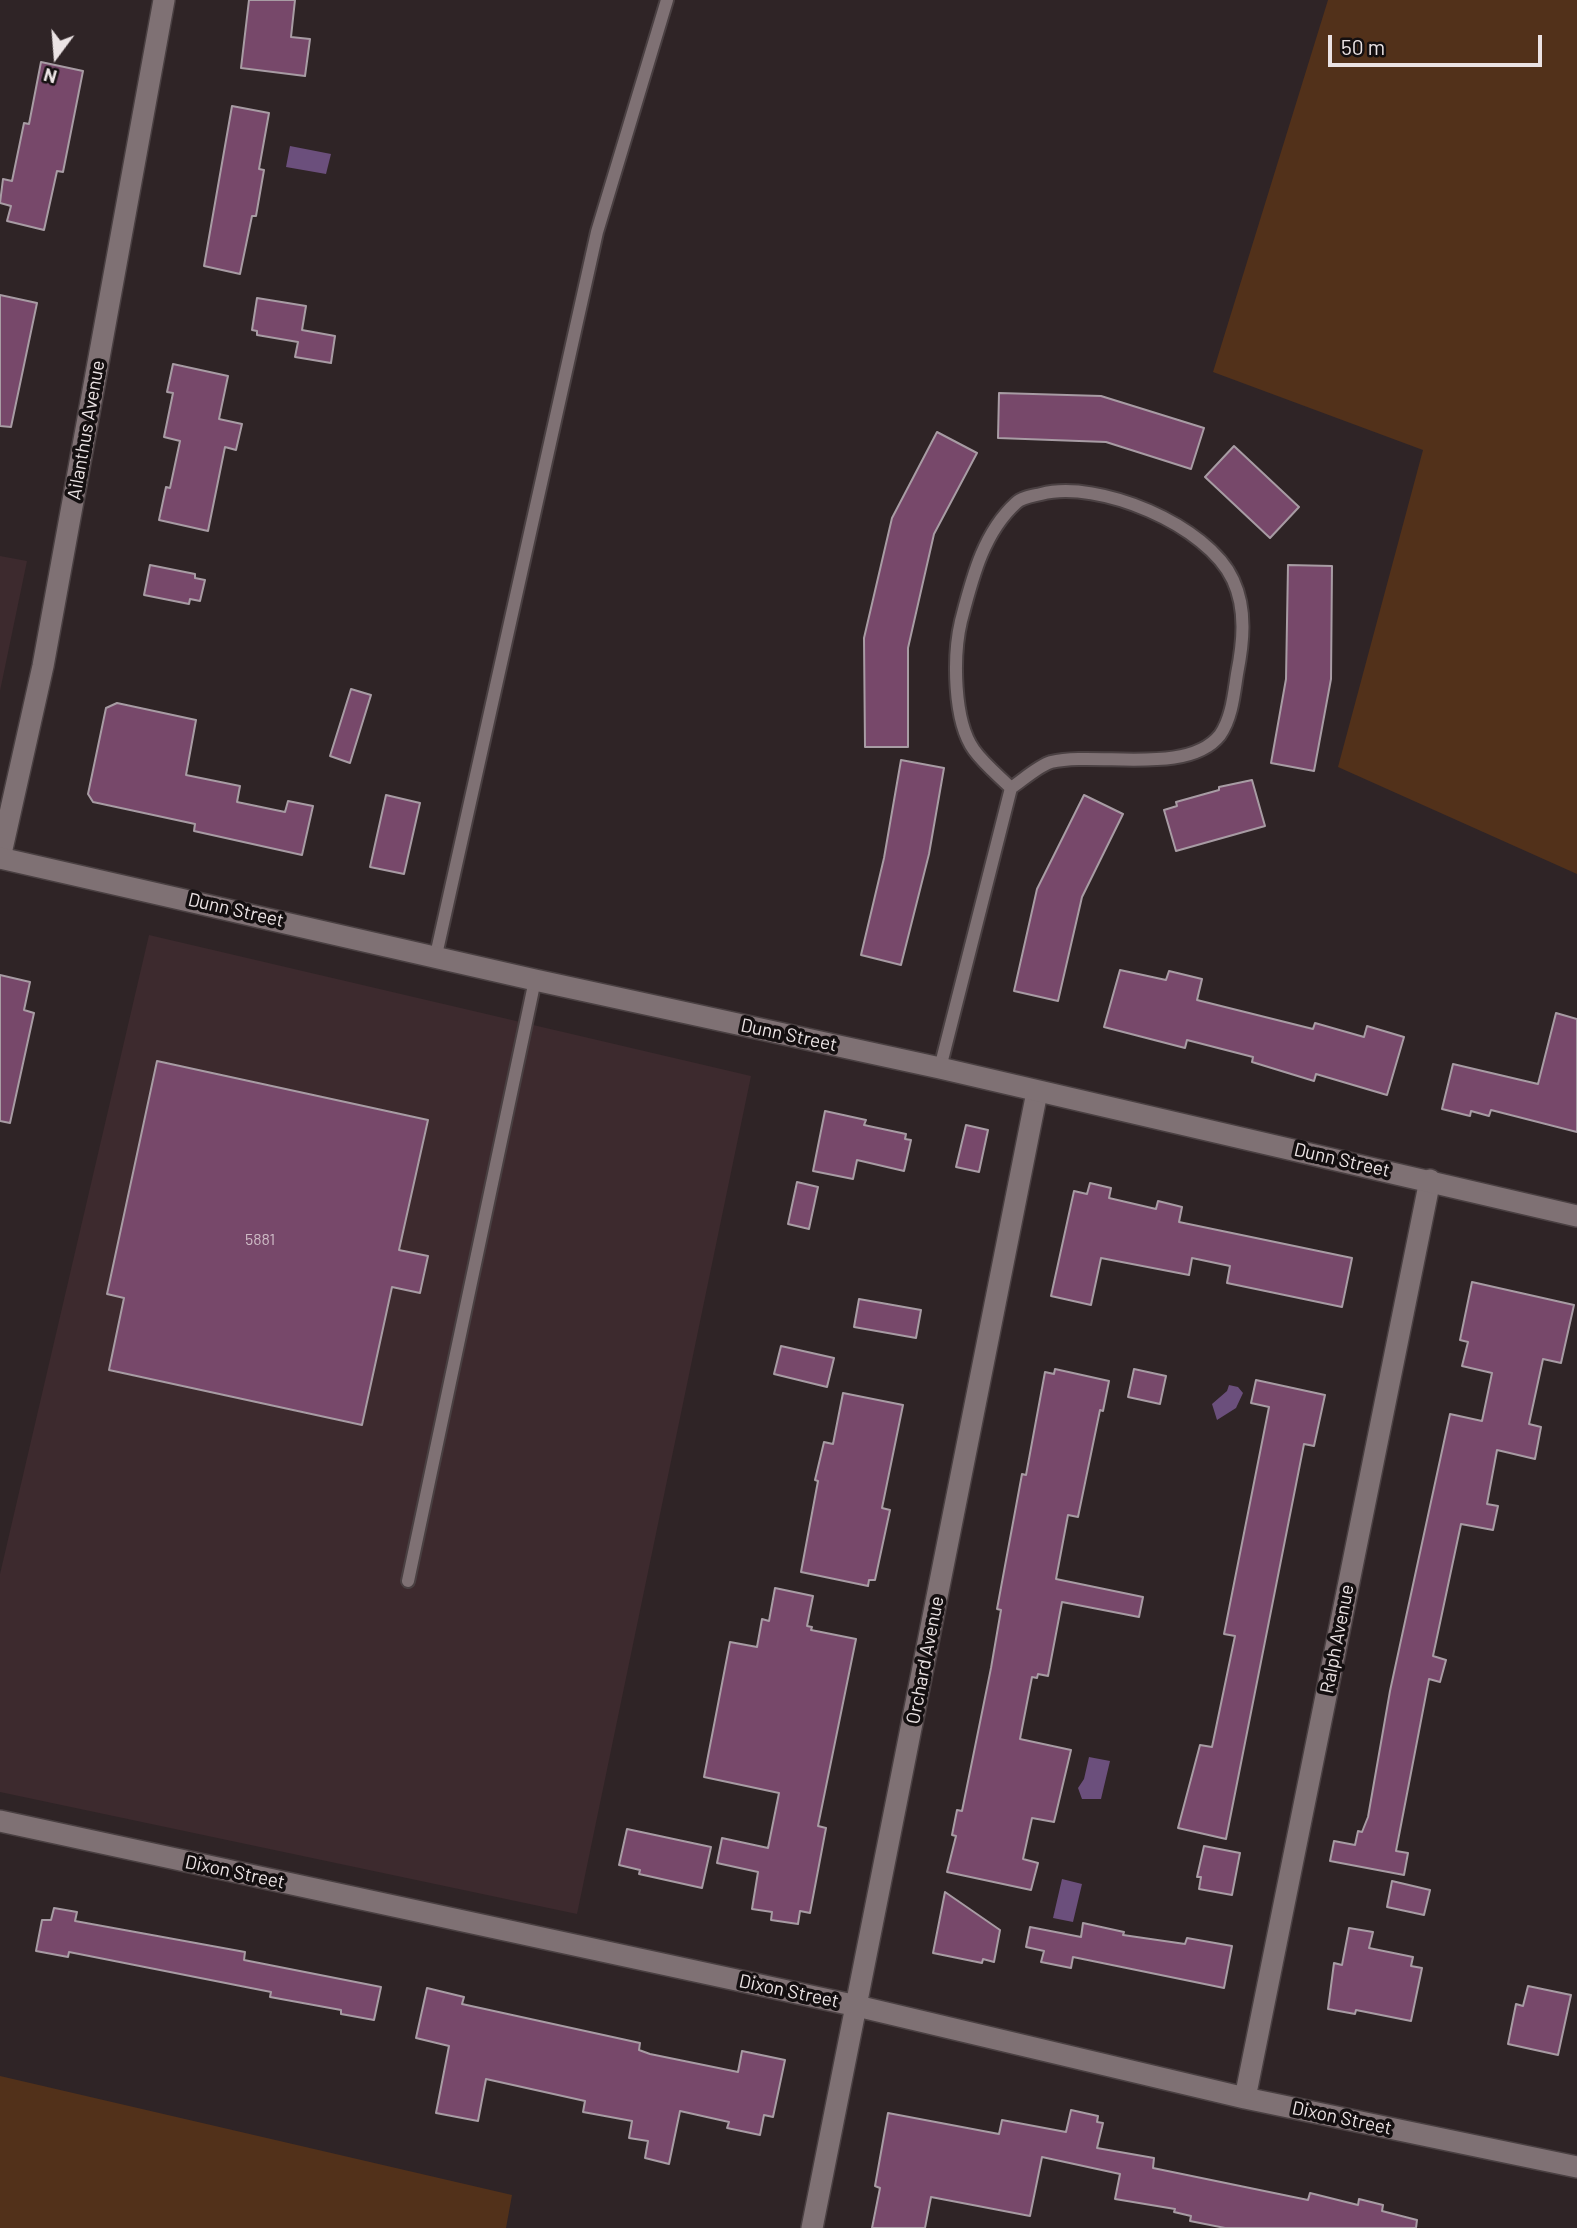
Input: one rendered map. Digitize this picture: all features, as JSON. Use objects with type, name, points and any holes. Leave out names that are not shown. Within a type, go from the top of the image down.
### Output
[{"type":"street","name":"Ailanthus Avenue","points":[[0,858],[43,666],[164,0]]},
{"type":"street","name":"Dunn Street","points":[[0,858],[436,955],[535,980],[940,1068],[1577,1216]]},
{"type":"street","name":"Orchard Avenue","points":[[812,2228],[1037,1092]]},
{"type":"street","name":"Ralph Avenue","points":[[1245,2098],[1430,1180]]},
{"type":"street","name":"Dixon Street","points":[[0,1821],[857,2006],[1245,2098],[1577,2167]]},
{"type":"lane","points":[[436,955],[597,232],[667,0]]},
{"type":"lane","points":[[940,1068],[1011,788],[1050,762],[1120,758],[1155,760],[1196,752],[1219,736],[1230,712],[1242,647],[1242,606],[1233,578],[1204,545],[1163,516],[1097,493],[1053,491],[1018,500],[993,530],[972,579],[957,641],[957,700],[972,749],[1011,788]]},
{"type":"lane","points":[[408,1581],[535,980]]},
{"type":"shaded area","points":[[1328,0],[1577,0],[1577,874],[1338,767],[1423,450],[1213,372]]},
{"type":"shaded area","points":[[290,146],[331,154],[326,174],[286,167]]},
{"type":"shaded area","points":[[0,556],[27,561],[0,691]]},
{"type":"shaded area","points":[[149,935],[751,1076],[577,1914],[0,1792],[0,1574]]},
{"type":"shaded area","points":[[1229,1385],[1238,1387],[1243,1393],[1236,1408],[1217,1420],[1212,1404],[1227,1391]]},
{"type":"shaded area","points":[[1089,1757],[1110,1761],[1101,1799],[1082,1799],[1078,1788],[1084,1779]]},
{"type":"shaded area","points":[[1062,1879],[1082,1884],[1073,1922],[1053,1918]]},
{"type":"shaded area","points":[[0,2076],[512,2195],[506,2228],[0,2228]]},
{"type":"building","points":[[249,0],[295,0],[291,37],[310,39],[305,76],[241,68]]},
{"type":"building","points":[[41,62],[83,71],[63,172],[57,171],[44,230],[7,221],[11,206],[0,203],[3,179],[12,181],[24,123],[29,124]]},
{"type":"building","points":[[232,106],[269,113],[259,169],[264,170],[256,216],[252,216],[240,274],[204,266]]},
{"type":"building","points":[[0,295],[37,303],[11,427],[0,426]]},
{"type":"building","points":[[257,298],[306,306],[302,330],[335,336],[331,363],[295,357],[298,342],[257,335],[257,331],[252,330]]},
{"type":"building","points":[[173,364],[228,376],[219,419],[242,424],[236,450],[225,447],[208,531],[159,520],[166,487],[170,488],[180,441],[164,437],[173,393],[167,392]]},
{"type":"building","points":[[999,393],[1101,396],[1204,428],[1191,469],[1106,442],[998,438]]},
{"type":"building","points":[[937,432],[977,453],[934,534],[908,648],[908,747],[865,747],[864,638],[892,518]]},
{"type":"building","points":[[1234,446],[1299,507],[1270,538],[1205,477]]},
{"type":"building","points":[[150,565],[195,574],[195,578],[205,580],[200,601],[190,599],[189,604],[144,595]]},
{"type":"building","points":[[1288,565],[1332,566],[1331,679],[1314,771],[1271,763],[1286,679]]},
{"type":"building","points":[[351,689],[371,695],[350,763],[330,756]]},
{"type":"building","points":[[117,703],[196,720],[186,775],[240,786],[237,802],[285,812],[288,801],[313,806],[302,855],[194,831],[195,824],[93,802],[88,794],[106,708]]},
{"type":"building","points":[[901,760],[944,768],[929,854],[901,965],[861,955],[884,858]]},
{"type":"building","points":[[1252,780],[1265,826],[1176,851],[1164,810],[1177,806],[1176,802],[1219,790],[1219,787]]},
{"type":"building","points":[[386,795],[420,803],[404,874],[370,867]]},
{"type":"building","points":[[1084,795],[1123,814],[1082,897],[1058,1001],[1014,991],[1037,889]]},
{"type":"building","points":[[1120,970],[1166,980],[1169,971],[1202,979],[1197,1000],[1313,1029],[1315,1023],[1364,1037],[1367,1026],[1404,1037],[1387,1095],[1316,1074],[1314,1081],[1252,1062],[1253,1057],[1187,1040],[1185,1048],[1104,1027]]},
{"type":"building","points":[[0,975],[30,982],[24,1010],[34,1013],[10,1123],[0,1121]]},
{"type":"building","points":[[1556,1013],[1577,1019],[1577,1132],[1491,1110],[1489,1116],[1471,1111],[1470,1116],[1442,1109],[1453,1064],[1538,1084]]},
{"type":"building","points":[[157,1061],[428,1120],[399,1250],[428,1256],[420,1293],[392,1287],[362,1425],[109,1370],[124,1298],[107,1294]]},
{"type":"building","points":[[825,1111],[866,1120],[864,1125],[906,1134],[905,1139],[911,1140],[904,1171],[857,1160],[853,1179],[813,1171]]},
{"type":"building","points":[[966,1125],[988,1130],[979,1172],[956,1167]]},
{"type":"building","points":[[797,1182],[818,1187],[809,1229],[788,1224]]},
{"type":"building","points":[[1090,1183],[1111,1188],[1109,1198],[1156,1209],[1158,1201],[1182,1207],[1179,1222],[1352,1258],[1342,1307],[1227,1283],[1230,1266],[1192,1258],[1189,1275],[1101,1258],[1091,1305],[1051,1296],[1074,1191],[1087,1194]]},
{"type":"building","points":[[1472,1282],[1574,1305],[1561,1363],[1543,1359],[1529,1424],[1541,1427],[1535,1459],[1497,1450],[1487,1504],[1498,1506],[1493,1530],[1461,1524],[1433,1656],[1446,1660],[1440,1682],[1429,1679],[1396,1851],[1408,1853],[1404,1875],[1330,1861],[1334,1841],[1355,1845],[1358,1831],[1362,1832],[1368,1817],[1390,1691],[1450,1414],[1482,1421],[1492,1373],[1462,1366],[1468,1342],[1460,1340]]},
{"type":"building","points":[[859,1299],[921,1310],[916,1338],[854,1327]]},
{"type":"building","points":[[781,1346],[834,1358],[827,1387],[774,1374]]},
{"type":"building","points":[[1055,1369],[1109,1381],[1103,1411],[1100,1410],[1078,1517],[1068,1515],[1056,1579],[1143,1597],[1139,1617],[1062,1602],[1048,1676],[1038,1674],[1037,1678],[1032,1677],[1020,1739],[1071,1750],[1054,1822],[1032,1818],[1023,1859],[1038,1863],[1031,1890],[947,1872],[956,1836],[952,1835],[957,1810],[962,1811],[991,1668],[1001,1610],[997,1609],[1022,1474],[1026,1475],[1045,1372],[1054,1374]]},
{"type":"building","points":[[1134,1369],[1166,1376],[1160,1404],[1128,1397]]},
{"type":"building","points":[[1256,1380],[1325,1395],[1314,1446],[1304,1444],[1226,1839],[1178,1828],[1200,1745],[1212,1747],[1235,1636],[1224,1634],[1269,1407],[1251,1403]]},
{"type":"building","points":[[843,1393],[903,1405],[882,1508],[890,1510],[875,1580],[869,1580],[868,1586],[801,1572],[818,1481],[815,1480],[824,1442],[833,1444]]},
{"type":"building","points":[[775,1588],[813,1596],[807,1626],[812,1627],[811,1630],[856,1639],[818,1826],[826,1828],[810,1913],[800,1911],[798,1924],[771,1920],[772,1912],[752,1909],[758,1872],[717,1863],[722,1838],[768,1848],[779,1793],[704,1777],[730,1642],[757,1647],[762,1619],[769,1621]]},
{"type":"building","points":[[627,1829],[711,1847],[702,1888],[639,1874],[640,1870],[619,1865]]},
{"type":"building","points":[[1204,1846],[1240,1853],[1232,1895],[1199,1889],[1201,1877],[1197,1877]]},
{"type":"building","points":[[1392,1881],[1430,1890],[1424,1915],[1387,1907]]},
{"type":"building","points":[[945,1892],[1000,1930],[994,1962],[983,1959],[982,1963],[933,1953]]},
{"type":"building","points":[[54,1908],[77,1912],[75,1921],[245,1952],[244,1960],[381,1987],[374,2020],[341,2014],[341,2010],[270,1997],[271,1992],[69,1952],[68,1957],[36,1951],[42,1920],[51,1920]]},
{"type":"building","points":[[1083,1923],[1124,1932],[1123,1935],[1185,1944],[1187,1938],[1232,1946],[1224,1988],[1073,1957],[1071,1968],[1041,1962],[1044,1951],[1026,1947],[1030,1927],[1081,1937]]},
{"type":"building","points":[[1349,1928],[1373,1932],[1369,1948],[1413,1957],[1411,1966],[1422,1968],[1411,2021],[1356,2010],[1355,2014],[1328,2009],[1334,1963],[1342,1965]]},
{"type":"building","points":[[1528,1986],[1571,1995],[1558,2055],[1508,2044],[1516,2004],[1523,2006]]},
{"type":"building","points":[[427,1988],[464,1997],[462,2004],[640,2043],[639,2050],[650,2054],[738,2072],[742,2051],[785,2060],[773,2117],[764,2115],[760,2135],[727,2128],[729,2122],[680,2111],[669,2164],[645,2158],[648,2141],[629,2138],[632,2121],[583,2112],[585,2101],[486,2079],[478,2121],[436,2113],[449,2046],[416,2038]]},
{"type":"building","points":[[1071,2110],[1098,2116],[1097,2122],[1103,2123],[1097,2148],[1154,2158],[1153,2168],[1308,2200],[1310,2193],[1358,2205],[1359,2199],[1383,2205],[1382,2211],[1417,2220],[1416,2228],[1225,2228],[1190,2221],[1191,2216],[1174,2212],[1175,2209],[1115,2199],[1120,2174],[1042,2157],[1030,2216],[931,2197],[925,2228],[872,2228],[880,2188],[875,2186],[888,2113],[999,2134],[1002,2120],[1066,2132]]}]
